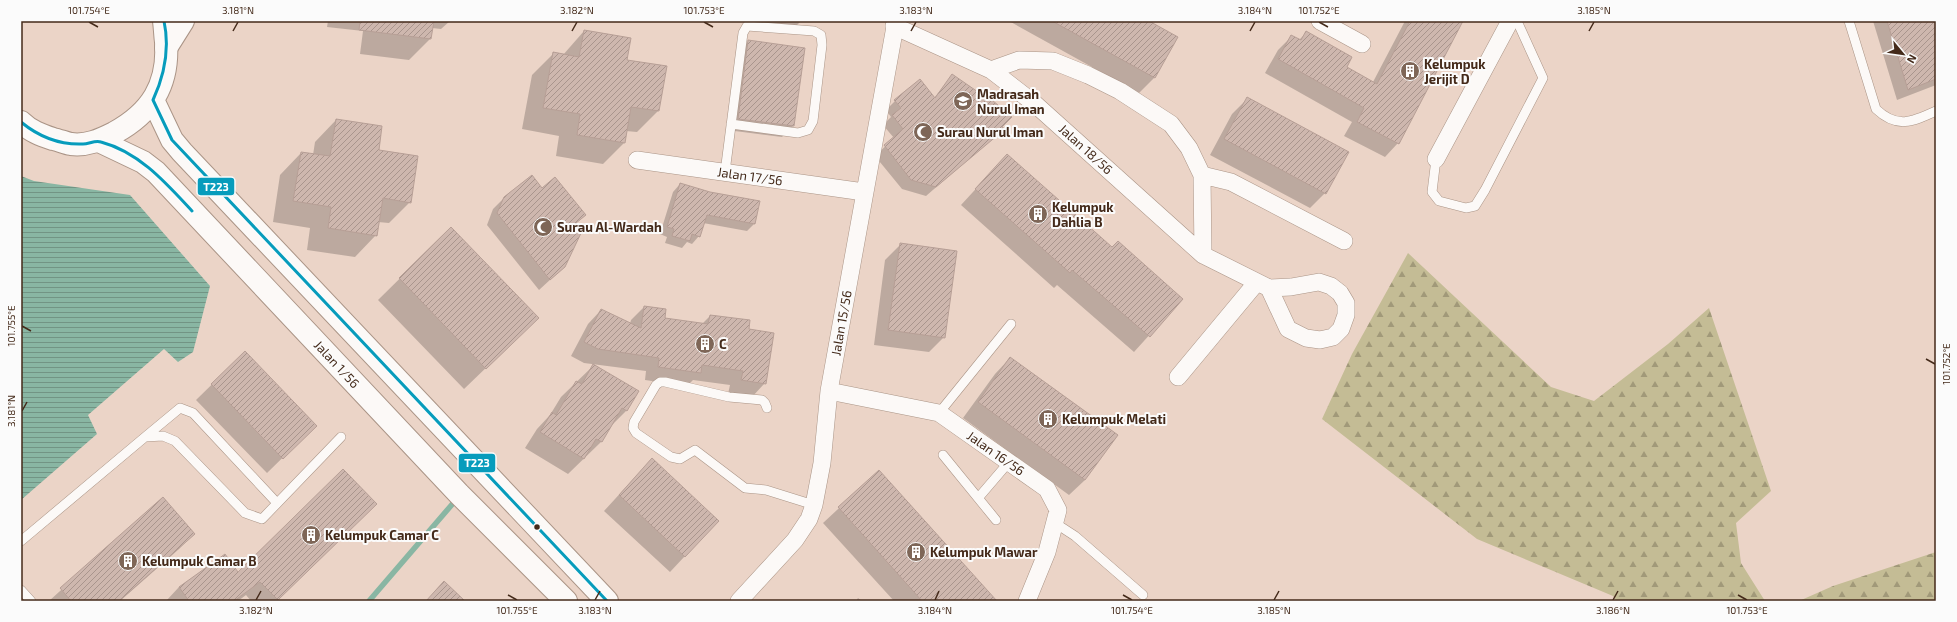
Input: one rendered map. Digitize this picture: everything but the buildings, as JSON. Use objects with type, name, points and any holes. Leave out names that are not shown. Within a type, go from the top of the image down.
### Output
[{"type":"main road","points":[[21,122],[27,128],[38,134],[70,144],[85,144],[99,141],[129,125],[141,115],[153,100],[162,83],[166,66],[164,21]]},
{"type":"main road","points":[[166,48],[183,21]]},
{"type":"main road","points":[[153,100],[172,140],[182,152],[607,601]]},
{"type":"main road","name":"Jalan 1/56","points":[[99,141],[143,162],[156,172],[459,494],[566,601]]},
{"type":"street","points":[[1320,21],[1362,44]]},
{"type":"street","points":[[1436,159],[1510,21]]},
{"type":"street","name":"Jalan 18/56","points":[[893,23],[991,70],[1036,104],[1203,255],[1263,285],[1291,287],[1319,282],[1331,286],[1340,293],[1346,303],[1346,315],[1341,329],[1333,337],[1320,340],[1306,338],[1288,329],[1263,285]]},
{"type":"street","name":"Jalan 15/56","points":[[739,601],[795,540],[809,519],[814,505],[822,463],[829,391],[893,23]]},
{"type":"street","points":[[991,70],[1019,60],[1052,60],[1088,75],[1120,91],[1171,124],[1189,148],[1202,175],[1203,255]]},
{"type":"street","name":"Jalan 17/56","points":[[637,160],[864,192]]},
{"type":"street","points":[[1202,175],[1231,182],[1344,241]]},
{"type":"street","points":[[1178,377],[1263,285]]},
{"type":"street","name":"Jalan 16/56","points":[[829,391],[939,413],[1047,489],[1058,510],[1048,552],[1027,601]]},
{"type":"lane","points":[[814,21],[814,31]]},
{"type":"lane","points":[[1436,159],[1432,192],[1439,201],[1466,208],[1475,206],[1485,190],[1543,78],[1517,21]]},
{"type":"lane","points":[[1849,21],[1876,109],[1886,118],[1898,122],[1915,120],[1936,111]]},
{"type":"lane","points":[[725,172],[731,124],[743,33],[747,26],[814,31],[821,35],[822,45],[813,121],[808,130],[798,133],[731,124]]},
{"type":"lane","points":[[939,413],[1011,324]]},
{"type":"lane","points":[[767,408],[766,404],[762,400],[729,397],[660,382],[656,385],[634,422],[633,428],[636,433],[671,458],[680,459],[695,450],[746,488],[766,490],[814,505]]},
{"type":"lane","points":[[21,541],[180,408],[193,413],[277,503]]},
{"type":"lane","points":[[145,437],[163,436],[175,441],[245,513],[262,519],[341,437]]},
{"type":"lane","points":[[943,455],[979,497],[996,520]]},
{"type":"lane","points":[[979,497],[1009,462]]},
{"type":"lane","points":[[1055,523],[1075,536],[1143,595]]},
{"type":"lane","points":[[21,590],[31,601]]},
{"type":"green space","points":[[1408,253],[1551,387],[1594,401],[1668,344],[1709,308],[1771,491],[1736,523],[1741,563],[1765,601],[1616,601],[1613,596],[1477,539],[1322,419],[1352,354]]},
{"type":"green space","points":[[1936,552],[1936,601],[1799,601],[1833,586]]},
{"type":"shaded area","points":[[21,176],[34,181],[130,195],[210,286],[193,352],[178,362],[164,349],[88,415],[97,434],[21,500]]},
{"type":"waterway","points":[[369,601],[455,501]]},
{"type":"transit line","name":"T223","points":[[164,21],[166,31],[165,61],[161,81],[153,100],[172,140],[607,601]]},
{"type":"transit line","name":"T223","points":[[21,122],[50,139],[74,144],[99,142],[128,153],[151,170],[192,211]]},
{"type":"place","name":"Kelumpuk Jerijit D","points":[[1410,71]]},
{"type":"place","name":"Madrasah Nurul Iman","points":[[963,101]]},
{"type":"place","name":"Surau Nurul Iman","points":[[923,132]]},
{"type":"place","name":"Kelumpuk Dahlia B","points":[[1038,214]]},
{"type":"place","name":"Surau Al-Wardah","points":[[543,227]]},
{"type":"place","name":"C","points":[[705,344]]},
{"type":"place","name":"Kelumpuk Melati","points":[[1048,419]]},
{"type":"place","name":"Kelumpuk Camar C","points":[[311,535]]},
{"type":"place","name":"Kelumpuk Mawar","points":[[916,552]]},
{"type":"place","name":"Kelumpuk Camar B","points":[[128,561]]}]
